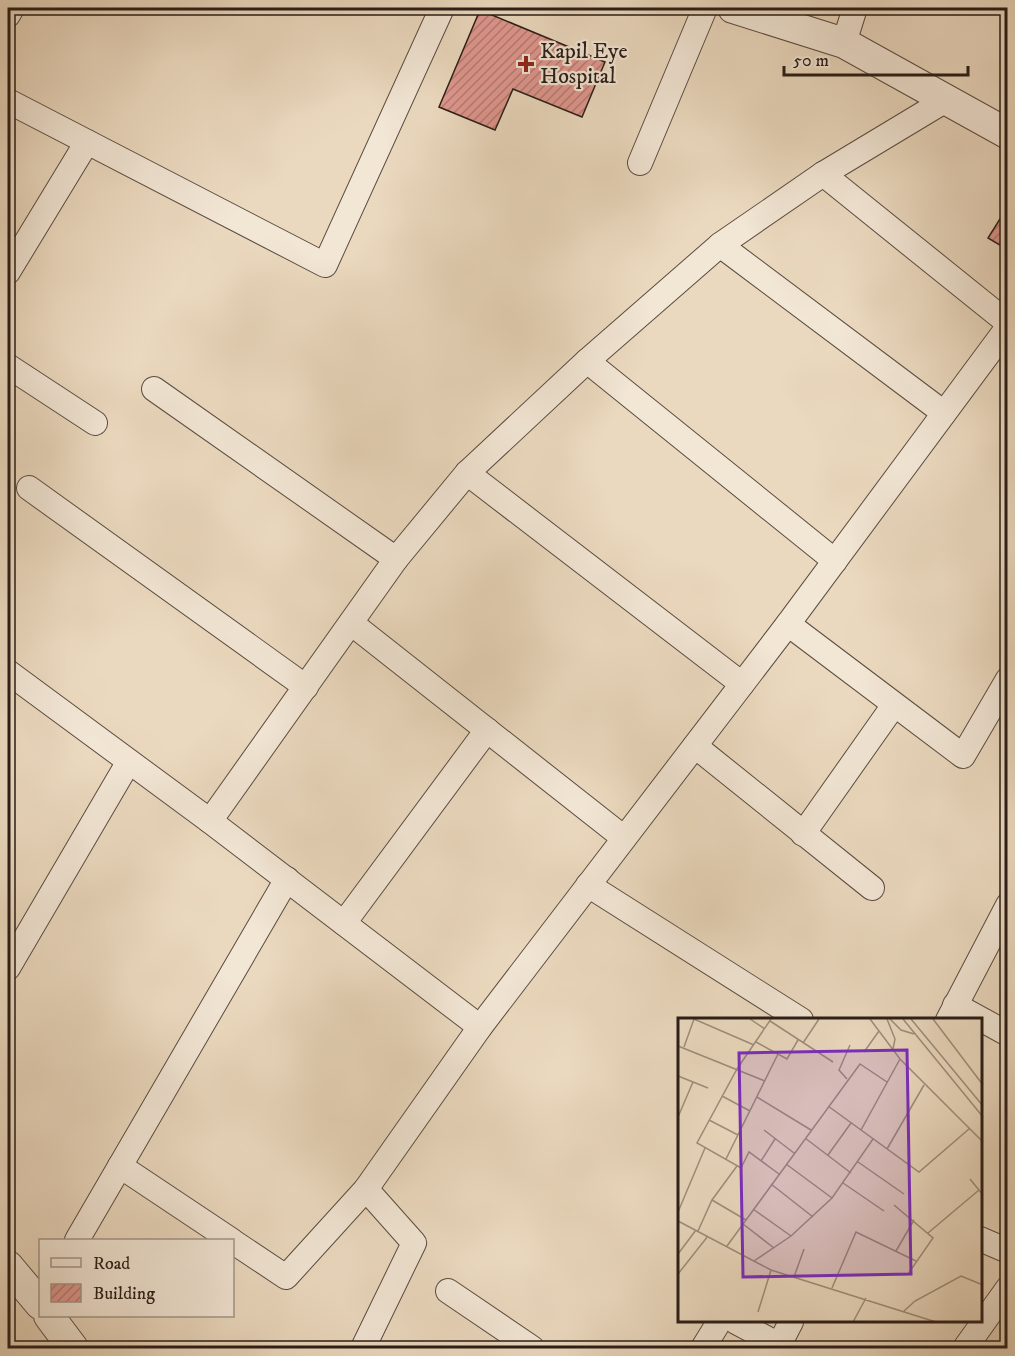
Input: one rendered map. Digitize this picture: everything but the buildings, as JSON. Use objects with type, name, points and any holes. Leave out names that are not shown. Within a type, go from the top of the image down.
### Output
[{"type":"street","points":[[8,15],[12,8]]},
{"type":"street","points":[[8,101],[325,265],[442,8]]},
{"type":"street","points":[[640,163],[705,8]]},
{"type":"street","points":[[733,8],[844,43],[1008,134]]},
{"type":"street","points":[[844,43],[855,8]]},
{"type":"street","points":[[210,821],[396,560],[468,473],[587,361],[720,245],[823,174],[946,100]]},
{"type":"street","points":[[8,272],[87,142]]},
{"type":"street","points":[[234,1242],[286,1277],[366,1189],[480,1027],[788,624],[944,412],[1000,352],[1008,325],[823,174]]},
{"type":"street","points":[[720,245],[944,412]]},
{"type":"street","points":[[587,361],[835,561]]},
{"type":"street","points":[[8,366],[95,423]]},
{"type":"street","points":[[154,389],[396,560]]},
{"type":"street","points":[[468,473],[742,684]]},
{"type":"street","points":[[29,488],[306,687]]},
{"type":"street","points":[[351,623],[624,838]]},
{"type":"street","points":[[788,624],[963,756],[1008,679]]},
{"type":"street","points":[[8,672],[128,763],[210,821],[480,1027]]},
{"type":"street","points":[[803,834],[894,705]]},
{"type":"street","points":[[344,923],[487,730]]},
{"type":"street","points":[[695,746],[872,888]]},
{"type":"street","points":[[8,968],[128,763]]},
{"type":"street","points":[[78,1239],[287,879]]},
{"type":"street","points":[[588,885],[798,1018]]},
{"type":"street","points":[[967,1018],[951,1012],[1008,905]]},
{"type":"street","points":[[982,1024],[1008,1034]]},
{"type":"street","points":[[120,1166],[229,1239]]},
{"type":"street","points":[[363,1348],[414,1243],[366,1189]]},
{"type":"street","points":[[982,1239],[1008,1251]]},
{"type":"street","points":[[8,1266],[39,1302]]},
{"type":"street","points":[[965,1348],[1008,1288]]},
{"type":"street","points":[[448,1291],[532,1348]]},
{"type":"street","points":[[50,1317],[73,1348]]},
{"type":"street","points":[[703,1348],[718,1323]]},
{"type":"street","points":[[738,1323],[782,1347],[791,1323]]},
{"type":"place","name":"Kapil Eye Hospital","points":[[526,64]]}]
